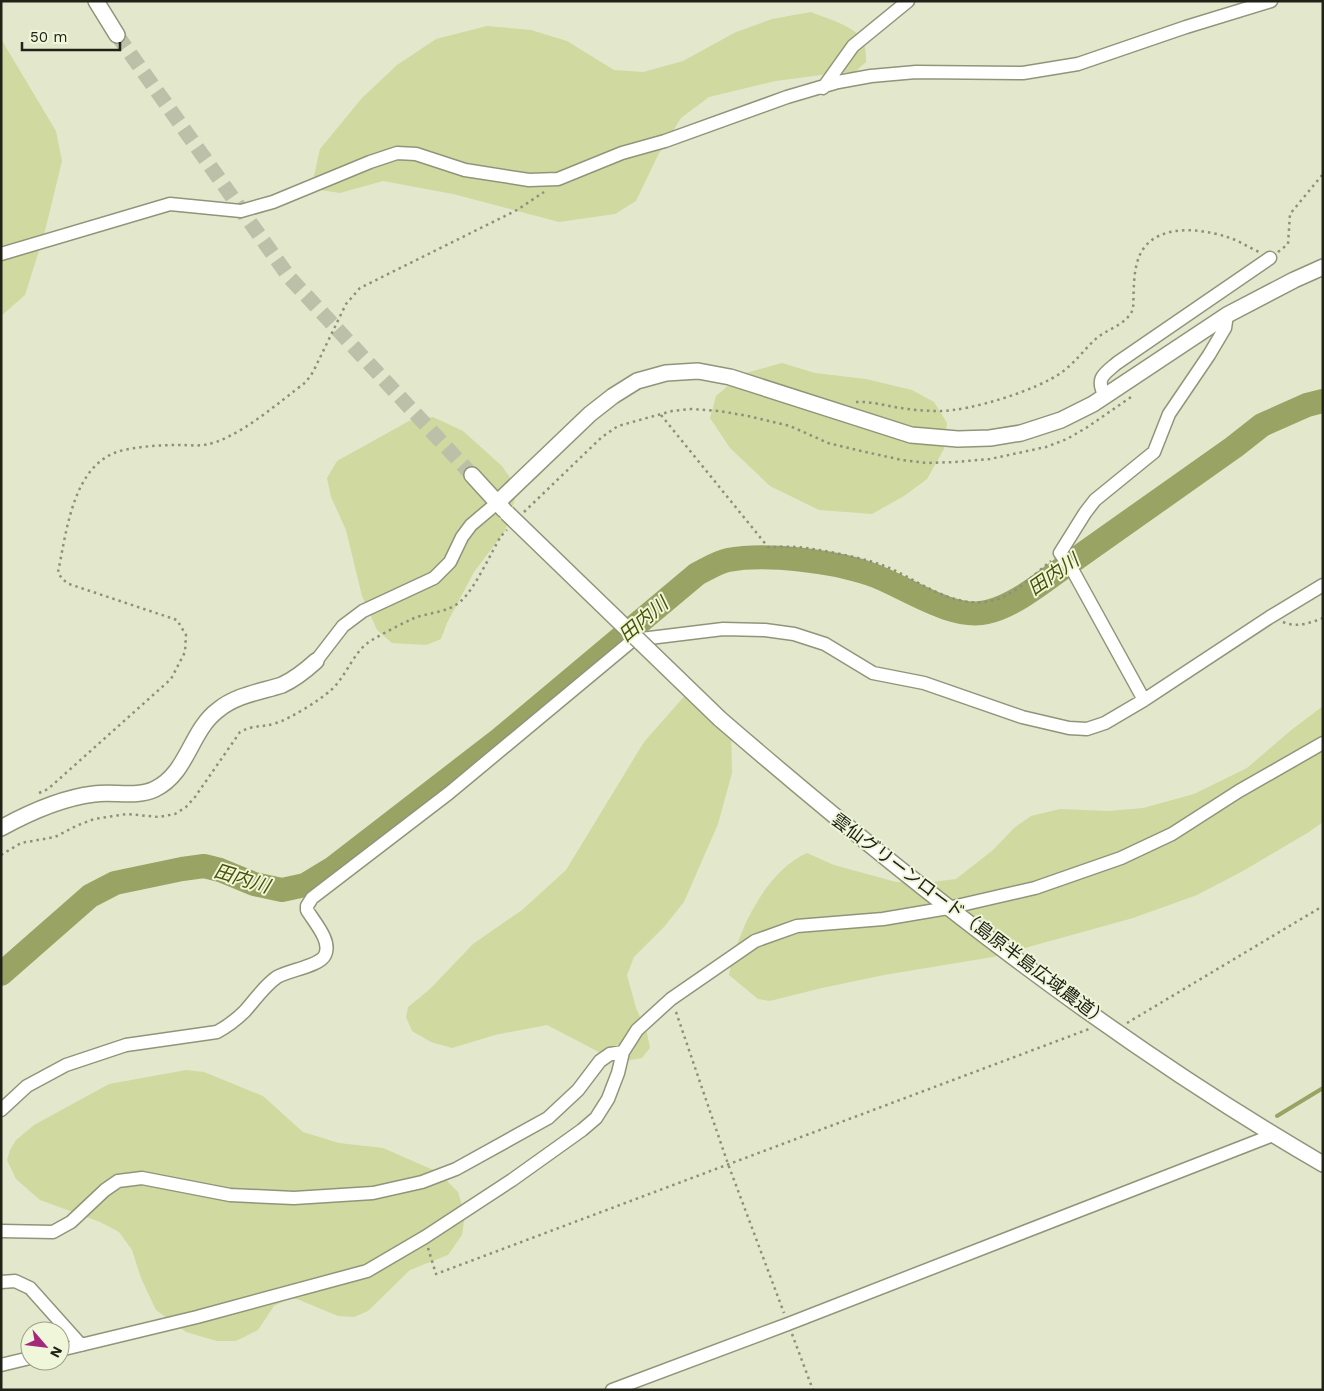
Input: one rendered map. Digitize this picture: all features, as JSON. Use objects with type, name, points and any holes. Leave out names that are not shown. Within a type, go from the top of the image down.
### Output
[{"type":"street","points":[[96,1],[117,35]]},
{"type":"street","points":[[823,88],[853,46],[908,1]]},
{"type":"street","points":[[1,254],[170,204],[241,211],[273,202],[370,162],[397,154],[416,154],[466,170],[529,180],[558,179],[622,153],[665,141],[787,97],[823,88],[838,82],[871,76],[916,72],[1023,74],[1078,64],[1186,27],[1271,1]]},
{"type":"street","points":[[1105,396],[1100,388],[1103,374],[1270,258]]},
{"type":"street","points":[[1,828],[24,815],[75,798],[95,794],[137,793],[153,790],[168,781],[181,766],[204,724],[218,709],[238,698],[283,684],[301,675],[316,661],[343,626],[363,610],[434,578],[442,572],[450,562],[462,537],[471,525],[508,510],[590,414],[613,396],[637,381],[666,372],[698,371],[730,377],[910,435],[958,439],[990,438],[1021,433],[1061,420],[1105,396],[1227,315],[1323,267]]},
{"type":"street","points":[[1144,700],[1061,554],[1085,513],[1095,500],[1154,452],[1169,414],[1225,328],[1227,315]]},
{"type":"street","name":"雲仙グリーンロード（島原半島広域農道）","points":[[472,475],[720,719],[810,797],[948,908],[1109,1027],[1272,1134],[1323,1164]]},
{"type":"street","points":[[1,1110],[27,1086],[66,1065],[126,1045],[218,1032],[230,1025],[244,1012],[275,978],[322,960],[326,954],[326,942],[307,910],[307,906],[312,898],[449,793],[633,640],[723,629],[764,630],[794,634],[825,644],[873,673],[924,683],[1022,717],[1069,728],[1087,729],[1106,723],[1144,700],[1270,617],[1323,586]]},
{"type":"street","points":[[70,1348],[197,1317],[368,1271],[425,1237],[512,1180],[589,1124],[596,1118],[608,1099],[618,1073],[623,1052],[637,1030],[671,999],[755,941],[797,926],[883,919],[948,908],[1035,888],[1120,858],[1172,834],[1239,791],[1323,743]]},
{"type":"street","points":[[1,1231],[53,1232],[71,1222],[105,1190],[118,1181],[142,1178],[230,1195],[294,1198],[373,1193],[422,1182],[456,1169],[548,1118],[578,1090],[600,1061],[610,1054],[623,1052]]},
{"type":"street","points":[[612,1390],[788,1324],[1272,1134]]},
{"type":"street","points":[[1,1282],[16,1281],[30,1288],[81,1345]]},
{"type":"street","points":[[1,1365],[20,1360]]},
{"type":"path","points":[[839,413],[843,406],[851,402],[940,411],[965,408],[996,400],[1043,383],[1062,373],[1098,337],[1131,315],[1137,262],[1143,250],[1154,239],[1174,231],[1198,230],[1228,237],[1270,258],[1288,244],[1290,214],[1323,174]]},
{"type":"path","points":[[32,796],[48,789],[170,679],[185,652],[186,635],[177,620],[69,584],[62,579],[58,572],[72,505],[92,468],[104,458],[123,450],[158,445],[204,445],[235,434],[306,382],[317,364],[346,304],[360,288],[517,210],[558,179]]},
{"type":"path","points":[[508,510],[618,426],[672,411],[691,409],[719,411],[790,426],[828,443],[894,458],[926,463],[955,462],[990,460],[1046,447],[1067,439],[1141,390]]},
{"type":"path","points":[[661,415],[768,547],[805,548],[875,563],[943,595],[960,601],[977,603],[993,601],[1011,592],[1061,554]]},
{"type":"path","points":[[1,856],[20,843],[56,837],[94,818],[127,814],[159,817],[175,814],[186,807],[240,732],[250,726],[275,724],[295,714],[330,691],[341,679],[360,650],[370,641],[413,619],[453,607],[461,601],[469,592],[501,536],[508,529]]},
{"type":"path","points":[[1270,617],[1288,624],[1305,624],[1323,618]]},
{"type":"path","points":[[425,1237],[436,1274],[728,1164],[1109,1027],[1323,906]]},
{"type":"path","points":[[671,999],[728,1164],[813,1390]]},
{"type":"green space","points":[[811,12],[831,19],[857,33],[864,44],[866,62],[855,72],[776,81],[709,97],[681,118],[658,155],[636,201],[615,214],[559,222],[453,194],[383,181],[340,193],[320,190],[314,176],[320,149],[362,98],[397,65],[436,39],[487,26],[531,30],[567,41],[614,70],[643,72],[683,61],[736,32],[772,19]]},
{"type":"green space","points":[[1,39],[56,131],[62,161],[44,235],[25,295],[1,316]]},
{"type":"green space","points":[[782,363],[815,373],[866,379],[912,390],[934,402],[947,423],[944,449],[927,479],[904,496],[872,514],[819,510],[770,486],[730,448],[710,418],[716,396],[742,374]]},
{"type":"green space","points":[[433,417],[463,431],[502,466],[518,489],[505,531],[474,572],[447,623],[441,639],[426,645],[392,643],[377,630],[362,596],[346,530],[331,497],[327,478],[337,461],[409,421]]},
{"type":"green space","points":[[688,692],[701,693],[716,702],[731,724],[732,773],[718,824],[684,902],[664,927],[634,957],[627,975],[636,1008],[647,1033],[650,1048],[642,1058],[618,1062],[547,1025],[495,1035],[452,1048],[431,1042],[412,1031],[406,1017],[408,1007],[430,989],[473,944],[522,910],[566,870],[644,742]]},
{"type":"green space","points":[[1323,706],[1323,822],[1243,871],[1197,895],[1133,918],[993,957],[884,975],[770,1001],[758,999],[729,975],[739,940],[755,905],[778,874],[792,862],[807,853],[834,865],[896,882],[932,882],[956,879],[993,850],[1014,828],[1031,816],[1060,809],[1108,811],[1143,808],[1194,794],[1247,768]]},
{"type":"green space","points":[[186,1070],[204,1072],[263,1096],[303,1132],[339,1143],[383,1148],[438,1172],[458,1192],[465,1215],[462,1235],[448,1255],[410,1270],[368,1311],[354,1317],[338,1316],[297,1299],[290,1298],[274,1306],[258,1330],[236,1341],[217,1341],[186,1332],[156,1310],[141,1278],[132,1250],[119,1232],[100,1222],[40,1200],[16,1179],[7,1160],[16,1140],[34,1125],[109,1084]]},
{"type":"waterway","name":"田内川","points":[[1,974],[90,896],[115,883],[204,866],[220,870],[254,884],[282,890],[305,885],[333,868],[500,739],[697,574],[716,564],[728,560],[761,557],[838,565],[883,579],[943,607],[973,613],[987,612],[1010,603],[1034,589],[1234,447],[1262,425],[1307,405],[1323,401]]},
{"type":"waterway","points":[[1277,1116],[1323,1088]]},
{"type":"tunnel","points":[[117,35],[289,277],[472,475]]}]
